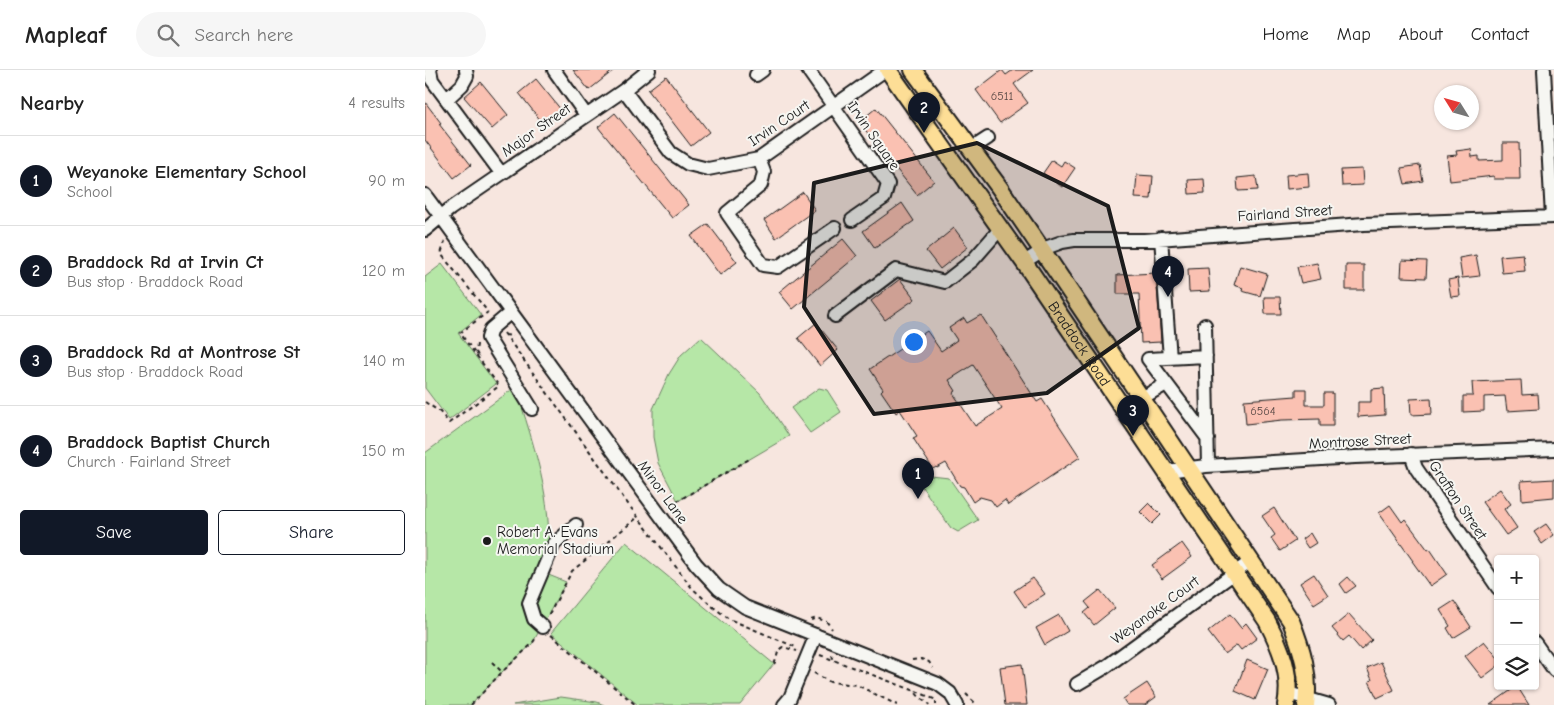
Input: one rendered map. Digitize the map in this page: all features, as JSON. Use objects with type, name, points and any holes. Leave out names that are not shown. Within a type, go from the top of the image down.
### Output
[{"type":"main road","name":"Braddock Road","points":[[886,70],[1001,228],[1267,621],[1278,642],[1287,674],[1287,699]]},
{"type":"main road","name":"Braddock Road","points":[[913,70],[1042,250],[1291,621],[1300,643],[1307,677],[1306,702]]},
{"type":"street","points":[[430,70],[432,80],[501,173]]},
{"type":"street","points":[[447,99],[462,85],[467,76],[466,70]]},
{"type":"street","points":[[554,70],[586,115]]},
{"type":"street","name":"Major Street","points":[[425,230],[441,216],[501,173],[624,90],[649,70]]},
{"type":"street","name":"Irvin Square","points":[[808,70],[887,184],[884,198],[852,220]]},
{"type":"street","name":"Irvin Court","points":[[624,90],[671,153],[688,164],[708,169],[759,159],[833,105],[886,70]]},
{"type":"street","points":[[1544,70],[1553,217]]},
{"type":"street","points":[[971,149],[988,138]]},
{"type":"street","points":[[759,159],[764,172],[761,185],[727,214],[763,265],[778,267],[835,228]]},
{"type":"street","name":"Minor Lane","points":[[425,195],[696,564],[719,590],[745,607],[820,628],[938,684],[950,693],[957,705]]},
{"type":"street","name":"Fairland Street","points":[[1024,262],[1042,250],[1062,242],[1075,240],[1161,238],[1364,224],[1553,217]]},
{"type":"street","points":[[835,316],[896,270],[945,282],[973,260],[1001,228]]},
{"type":"street","points":[[1161,238],[1170,358]]},
{"type":"street","points":[[511,312],[491,329],[488,338],[532,409]]},
{"type":"street","points":[[1205,325],[1208,466]]},
{"type":"street","points":[[1206,356],[1148,359],[1208,439]]},
{"type":"street","points":[[1142,398],[1167,384]]},
{"type":"street","name":"Montrose Street","points":[[1167,471],[1208,466],[1411,454],[1554,449]]},
{"type":"street","name":"Grafton Street","points":[[1411,454],[1416,468],[1494,582]]},
{"type":"street","points":[[543,627],[534,619],[529,603],[548,543],[576,525]]},
{"type":"street","name":"Weyanoke Court","points":[[1077,684],[1104,668],[1251,561]]},
{"type":"street","points":[[784,705],[790,698],[820,628]]},
{"type":"street","points":[[1536,645],[1554,670]]},
{"type":"street","points":[[1287,699],[1329,705]]},
{"type":"path","points":[[445,241],[441,254],[491,316]]},
{"type":"path","points":[[425,402],[440,412],[449,424],[499,386],[460,333],[488,312]]},
{"type":"path","points":[[502,330],[625,500]]},
{"type":"path","points":[[667,507],[751,458]]},
{"type":"path","points":[[471,705],[532,644],[572,571],[638,517]]},
{"type":"path","points":[[817,618],[827,622],[833,630],[820,628],[809,620],[817,618]]},
{"type":"path","points":[[543,627],[636,705]]},
{"type":"path","points":[[774,664],[778,652],[783,647],[801,652]]},
{"type":"path","points":[[815,656],[817,655],[915,691],[936,700],[936,705]]},
{"type":"path","points":[[910,660],[916,662]]},
{"type":"path","points":[[492,662],[502,672]]},
{"type":"path","points":[[813,672],[830,682],[857,685],[897,705]]},
{"type":"path","points":[[915,691],[929,705]]},
{"type":"path","points":[[964,692],[977,705]]},
{"type":"highlighted area","points":[[977,143],[1108,206],[1139,328],[1047,393],[874,414],[804,307],[814,183]]},
{"type":"green space","points":[[442,264],[481,315],[458,333],[496,384],[449,420],[425,388],[425,277]]},
{"type":"green space","points":[[701,337],[760,393],[789,436],[678,501],[658,463],[653,437],[653,409],[669,374],[681,355]]},
{"type":"green space","name":"Robert A. Evans Memorial Stadium","points":[[514,388],[519,398],[532,441],[547,507],[549,529],[546,574],[566,582],[532,644],[471,705],[425,705],[425,453]]},
{"type":"green space","points":[[819,388],[827,390],[841,412],[810,433],[791,408]]},
{"type":"green space","points":[[931,476],[949,478],[978,520],[958,532],[951,528],[920,484]]},
{"type":"green space","points":[[626,542],[774,664],[740,705],[638,705],[551,633]]},
{"type":"green space","points":[[561,697],[597,702],[604,705],[513,705]]},
{"type":"building","points":[[573,70],[614,70],[589,90]]},
{"type":"building","points":[[1002,70],[1006,75],[1013,70],[1033,70],[1014,84],[1028,103],[1000,123],[976,90]]},
{"type":"building","points":[[666,76],[709,132],[691,146],[648,90]]},
{"type":"building","points":[[536,79],[562,111],[545,126],[519,93]]},
{"type":"building","points":[[481,82],[508,115],[492,129],[464,97]]},
{"type":"building","points":[[425,102],[441,123],[439,124],[471,165],[454,178],[425,140]]},
{"type":"building","points":[[876,108],[934,181],[917,195],[859,122]]},
{"type":"building","points":[[615,113],[689,205],[672,218],[598,127]]},
{"type":"building","points":[[1503,143],[1519,143],[1520,179],[1494,179],[1494,176],[1450,181],[1447,156],[1457,155],[1456,151],[1471,149],[1472,157],[1479,156],[1479,161],[1503,160]]},
{"type":"building","points":[[1052,160],[1061,166],[1064,161],[1075,168],[1062,187],[1043,173]]},
{"type":"building","points":[[1420,165],[1423,181],[1405,184],[1401,168]]},
{"type":"building","points":[[1362,169],[1363,185],[1342,186],[1341,170]]},
{"type":"building","points":[[1308,173],[1309,187],[1287,189],[1286,175]]},
{"type":"building","points":[[1137,175],[1153,176],[1151,199],[1135,198]]},
{"type":"building","points":[[1256,176],[1258,190],[1238,191],[1237,178]]},
{"type":"building","points":[[1204,179],[1205,193],[1189,194],[1188,180]]},
{"type":"building","points":[[803,192],[815,210],[776,238],[764,220]]},
{"type":"building","points":[[902,203],[914,221],[875,248],[863,231]]},
{"type":"building","points":[[708,224],[737,262],[720,275],[691,236]]},
{"type":"building","points":[[954,228],[968,247],[940,269],[926,251]]},
{"type":"building","points":[[843,239],[857,256],[793,309],[779,292]]},
{"type":"building","points":[[1523,254],[1525,271],[1502,273],[1500,256]]},
{"type":"building","points":[[1476,255],[1480,276],[1462,278],[1459,258]]},
{"type":"building","points":[[1402,260],[1427,261],[1426,278],[1401,277]]},
{"type":"building","points":[[1317,263],[1321,279],[1301,283],[1297,267]]},
{"type":"building","points":[[1346,265],[1364,265],[1364,290],[1346,290]]},
{"type":"building","points":[[1240,266],[1267,274],[1260,296],[1242,291],[1243,288],[1234,285]]},
{"type":"building","points":[[1208,268],[1210,291],[1189,292],[1188,269]]},
{"type":"building","points":[[1156,273],[1161,342],[1141,343],[1139,294],[1117,294],[1117,275]]},
{"type":"building","points":[[1458,278],[1460,296],[1451,297],[1448,280]]},
{"type":"building","points":[[900,279],[915,299],[885,320],[871,301]]},
{"type":"building","points":[[1264,297],[1280,297],[1281,314],[1265,314]]},
{"type":"building","points":[[981,315],[1037,402],[1042,399],[1080,457],[1008,505],[1005,500],[996,507],[991,500],[980,497],[973,502],[964,487],[960,486],[946,463],[933,469],[913,438],[917,436],[900,410],[896,413],[881,391],[883,389],[870,369],[927,331],[941,351],[957,340],[949,328],[964,318],[967,323]],"holes":[[[973,365],[1002,409],[975,426],[953,393],[956,391],[949,380]]]},
{"type":"building","points":[[816,323],[838,350],[820,366],[798,338]]},
{"type":"building","points":[[1521,380],[1522,395],[1538,394],[1539,409],[1507,411],[1505,396],[1484,397],[1484,411],[1463,412],[1463,396],[1473,396],[1472,382]]},
{"type":"building","points":[[1384,388],[1385,415],[1358,417],[1358,402],[1371,402],[1371,389]]},
{"type":"building","points":[[1296,389],[1306,389],[1306,405],[1324,405],[1324,393],[1333,393],[1333,426],[1320,426],[1320,419],[1282,420],[1246,424],[1244,400],[1296,396]]},
{"type":"building","points":[[1431,398],[1432,414],[1411,415],[1410,399]]},
{"type":"building","points":[[1554,479],[1554,497],[1522,500],[1521,481]]},
{"type":"building","points":[[1500,489],[1511,504],[1504,509],[1517,528],[1506,535],[1482,502]]},
{"type":"building","points":[[1149,503],[1161,515],[1152,524],[1140,512]]},
{"type":"building","points":[[1390,505],[1402,522],[1405,519],[1428,550],[1430,549],[1447,574],[1430,586],[1379,513]]},
{"type":"building","points":[[1274,508],[1295,541],[1280,551],[1271,538],[1275,535],[1262,516]]},
{"type":"building","points":[[1546,524],[1554,535],[1542,544],[1534,532]]},
{"type":"building","points":[[1310,533],[1316,543],[1308,548],[1302,539]]},
{"type":"building","points":[[1182,543],[1192,557],[1162,579],[1152,565]]},
{"type":"building","points":[[1314,574],[1328,595],[1314,604],[1300,583]]},
{"type":"building","points":[[1348,577],[1356,586],[1346,593],[1340,584]]},
{"type":"building","points":[[1033,578],[1045,594],[1025,607],[1014,591]]},
{"type":"building","points":[[1100,590],[1115,608],[1094,625],[1084,613],[1090,608],[1085,602]]},
{"type":"building","points":[[1454,601],[1471,627],[1453,638],[1447,628],[1450,626],[1440,610]]},
{"type":"building","points":[[1230,614],[1241,628],[1246,623],[1257,638],[1241,650],[1237,645],[1225,654],[1208,632]]},
{"type":"building","points":[[1349,614],[1372,640],[1361,650],[1349,636],[1343,641],[1332,628]]},
{"type":"building","points":[[1059,615],[1068,631],[1045,645],[1036,628]]},
{"type":"building","points":[[1484,641],[1494,653],[1494,669],[1482,678],[1465,656]]},
{"type":"building","points":[[1247,660],[1268,669],[1255,700],[1235,691]]},
{"type":"building","points":[[1381,662],[1394,690],[1377,698],[1369,681],[1372,680],[1367,668]]},
{"type":"building","points":[[1022,664],[1027,705],[1005,705],[1000,667]]},
{"type":"building","points":[[1147,683],[1156,697],[1145,705],[1127,705],[1123,699]]},
{"type":"building","points":[[1511,690],[1520,690],[1529,705],[1490,705]]},
{"type":"place","name":"Braddock Rd at Irvin Ct","points":[[924,133]]},
{"type":"place","name":"Braddock Baptist Church","points":[[1168,297]]},
{"type":"place","name":"Braddock Rd at Montrose St","points":[[1133,436]]},
{"type":"place","name":"Weyanoke Elementary School","points":[[918,499]]},
{"type":"place","name":"Robert A. Evans Memorial Stadium","points":[[487,541]]}]
